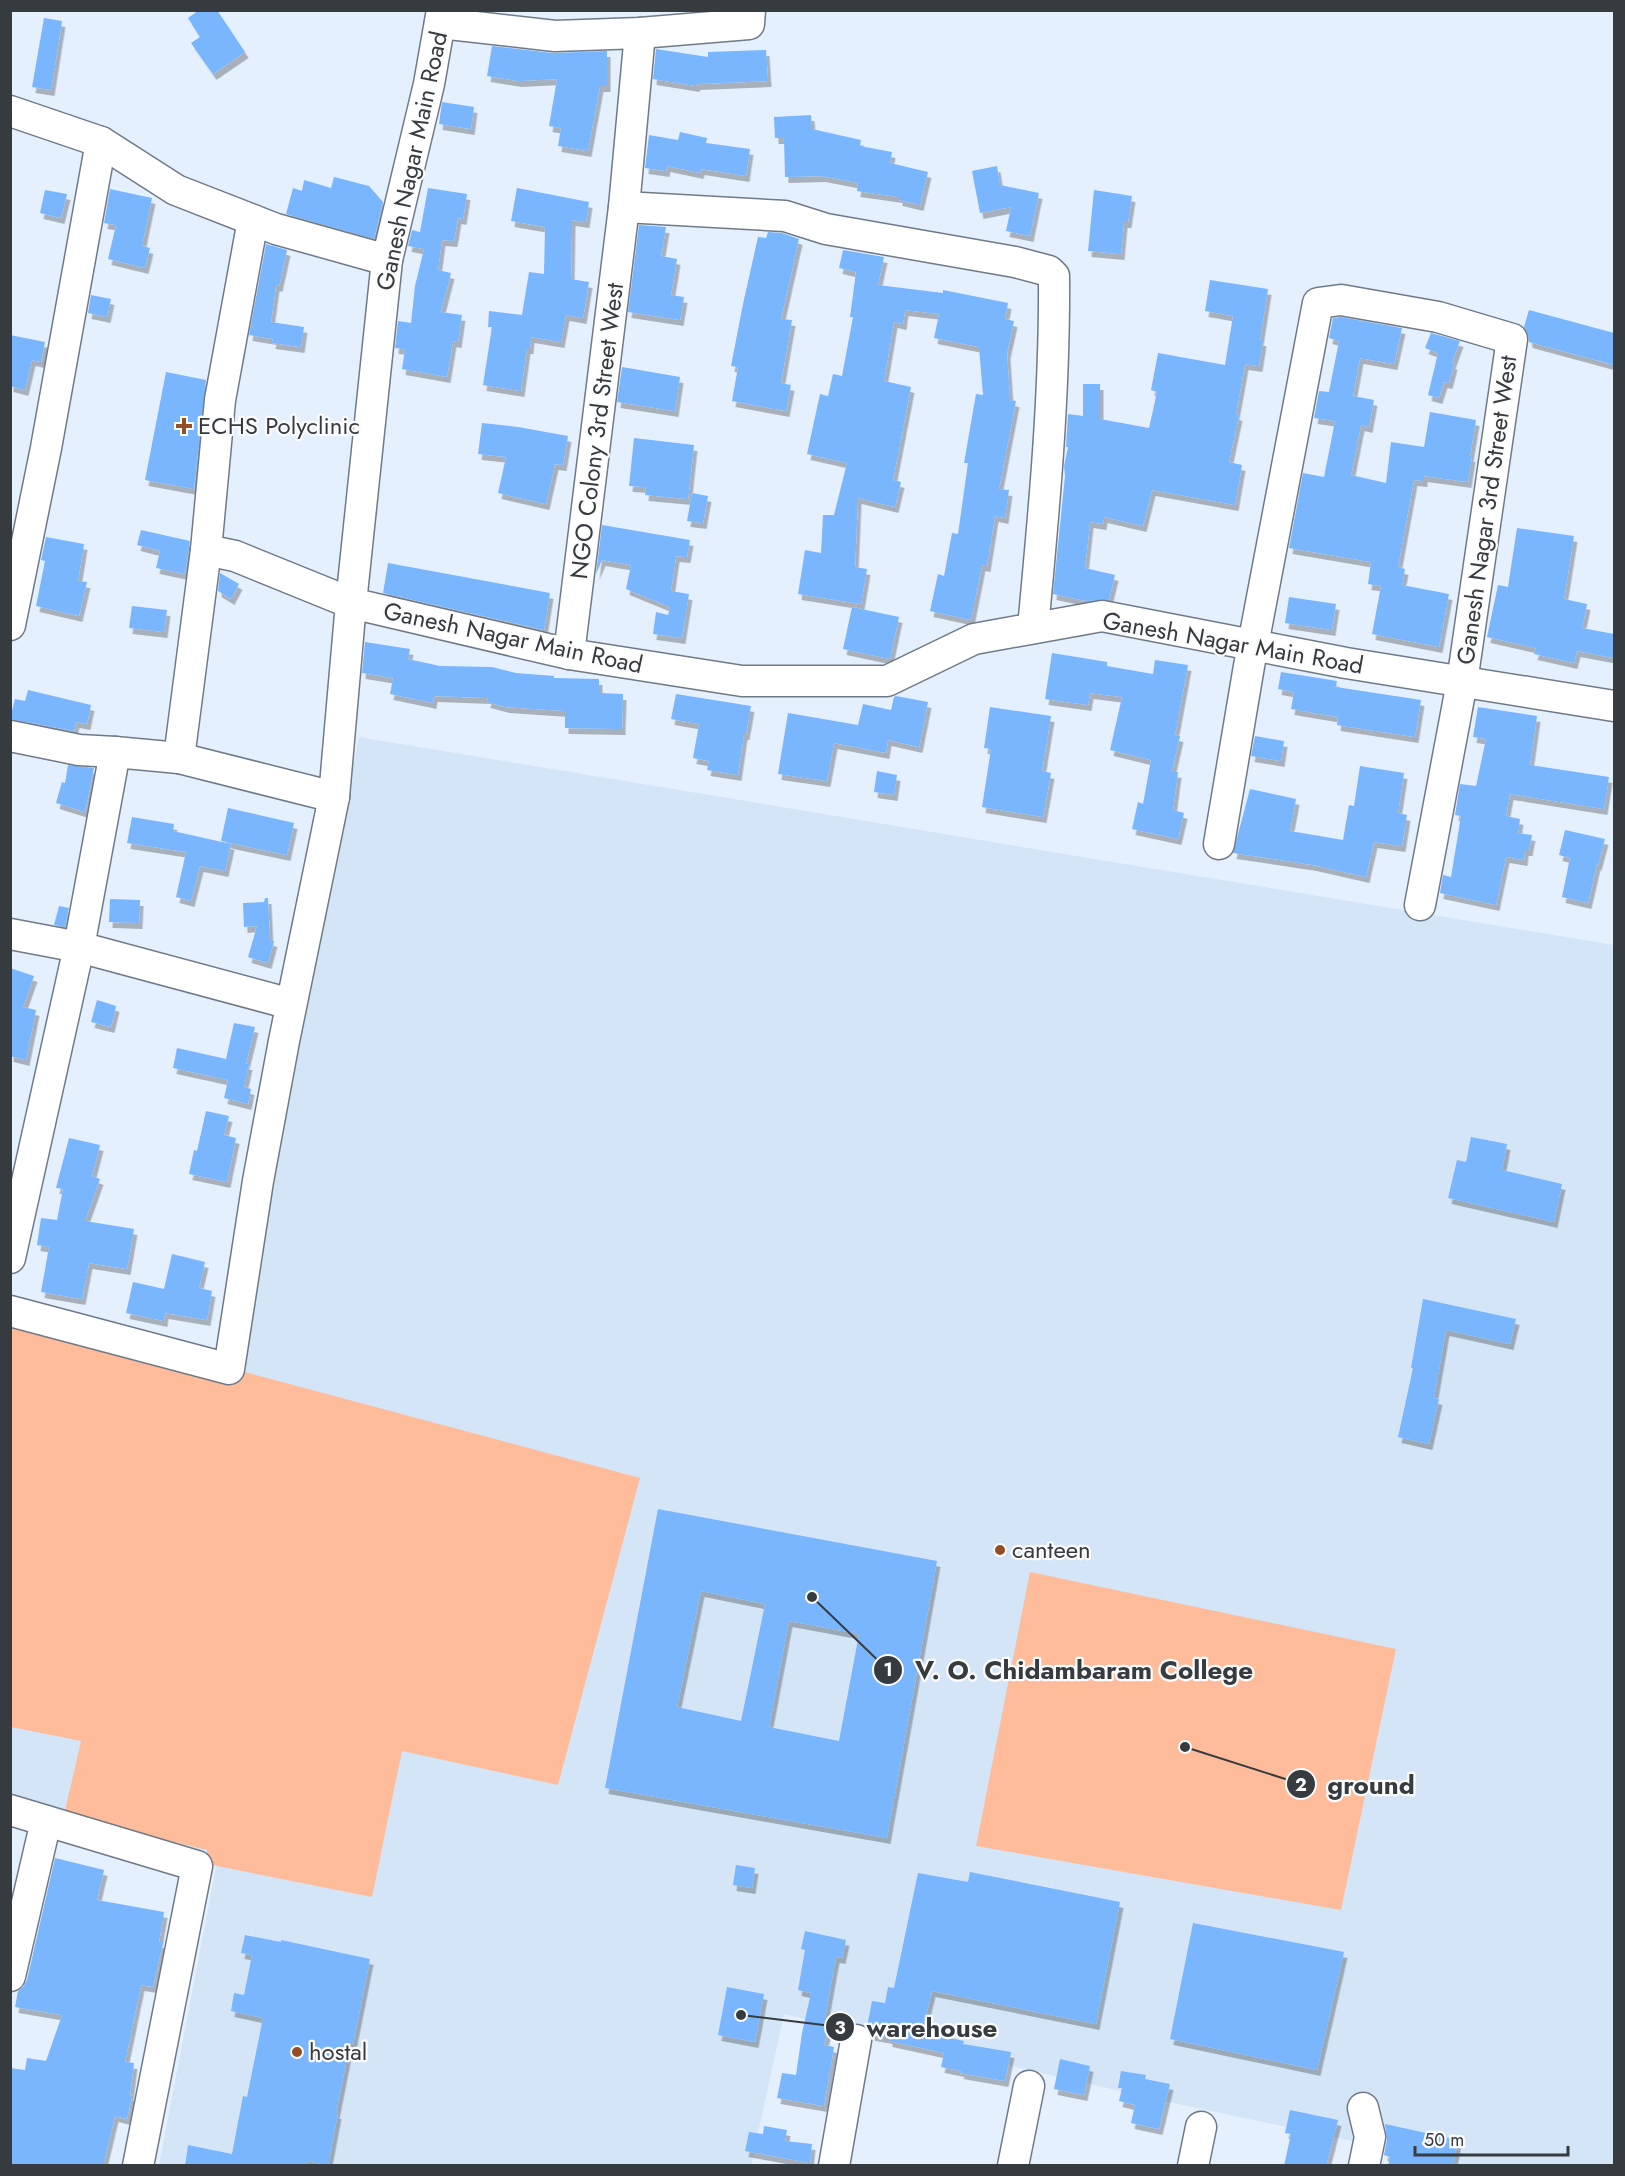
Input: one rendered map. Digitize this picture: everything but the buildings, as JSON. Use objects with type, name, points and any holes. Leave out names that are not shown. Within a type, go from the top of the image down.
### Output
[{"type":"street","points":[[441,17],[555,36],[640,33],[749,24],[750,10]]},
{"type":"street","name":"Ganesh Nagar Main Road","points":[[441,17],[429,84],[387,260],[351,603],[569,654],[742,681],[887,681],[974,639],[1102,616],[1346,663],[1614,706]]},
{"type":"street","name":"NGO Colony 3rd Street West","points":[[569,654],[624,207],[640,33]]},
{"type":"street","points":[[10,111],[101,142],[176,190],[276,229],[387,260]]},
{"type":"street","points":[[10,625],[44,458],[101,142]]},
{"type":"street","points":[[624,207],[785,216],[826,230],[1015,262],[1049,271],[1054,276],[1054,329],[1047,480],[1033,628]]},
{"type":"street","points":[[179,758],[206,550],[220,400],[253,220]]},
{"type":"street","name":"Ganesh Nagar 3rd Street West","points":[[1254,645],[1318,303],[1341,300],[1438,317],[1512,339],[1462,682],[1420,905]]},
{"type":"street","points":[[10,1311],[229,1368],[258,1181],[291,1004],[334,797],[351,603],[236,556],[206,550]]},
{"type":"street","points":[[1219,844],[1254,645]]},
{"type":"street","points":[[10,736],[79,750],[179,758],[334,797]]},
{"type":"street","points":[[10,1258],[79,947],[115,752]]},
{"type":"street","points":[[10,934],[79,947],[291,1004]]},
{"type":"street","points":[[10,1810],[197,1866],[138,2166]]},
{"type":"street","points":[[10,1976],[15,1932],[46,1821]]},
{"type":"street","points":[[834,2166],[856,2040]]},
{"type":"street","points":[[1013,2166],[1029,2086]]},
{"type":"street","points":[[1363,2108],[1367,2151]]},
{"type":"street","points":[[1193,2166],[1201,2127]]},
{"type":"shaded area","points":[[359,737],[1614,945],[1614,2165],[1471,2166],[1164,2101],[784,2014],[751,2165],[159,2165],[217,1862],[11,1804],[10,1352],[230,1391]]},
{"type":"shaded area","points":[[10,1325],[227,1385],[245,1372],[640,1478],[558,1785],[402,1751],[372,1897],[207,1864],[207,1850],[64,1815],[81,1741],[11,1727]]},
{"type":"shaded area","points":[[1030,1572],[1396,1649],[1341,1910],[976,1846]]},
{"type":"place","name":"ECHS Polyclinic","points":[[184,426]]},
{"type":"place","name":"canteen","points":[[1000,1550]]},
{"type":"place","name":"V. O. Chidambaram College","points":[[812,1597]]},
{"type":"place","name":"ground","points":[[1185,1747]]},
{"type":"place","name":"warehouse","points":[[741,2015]]},
{"type":"place","name":"hostal","points":[[297,2052]]}]
